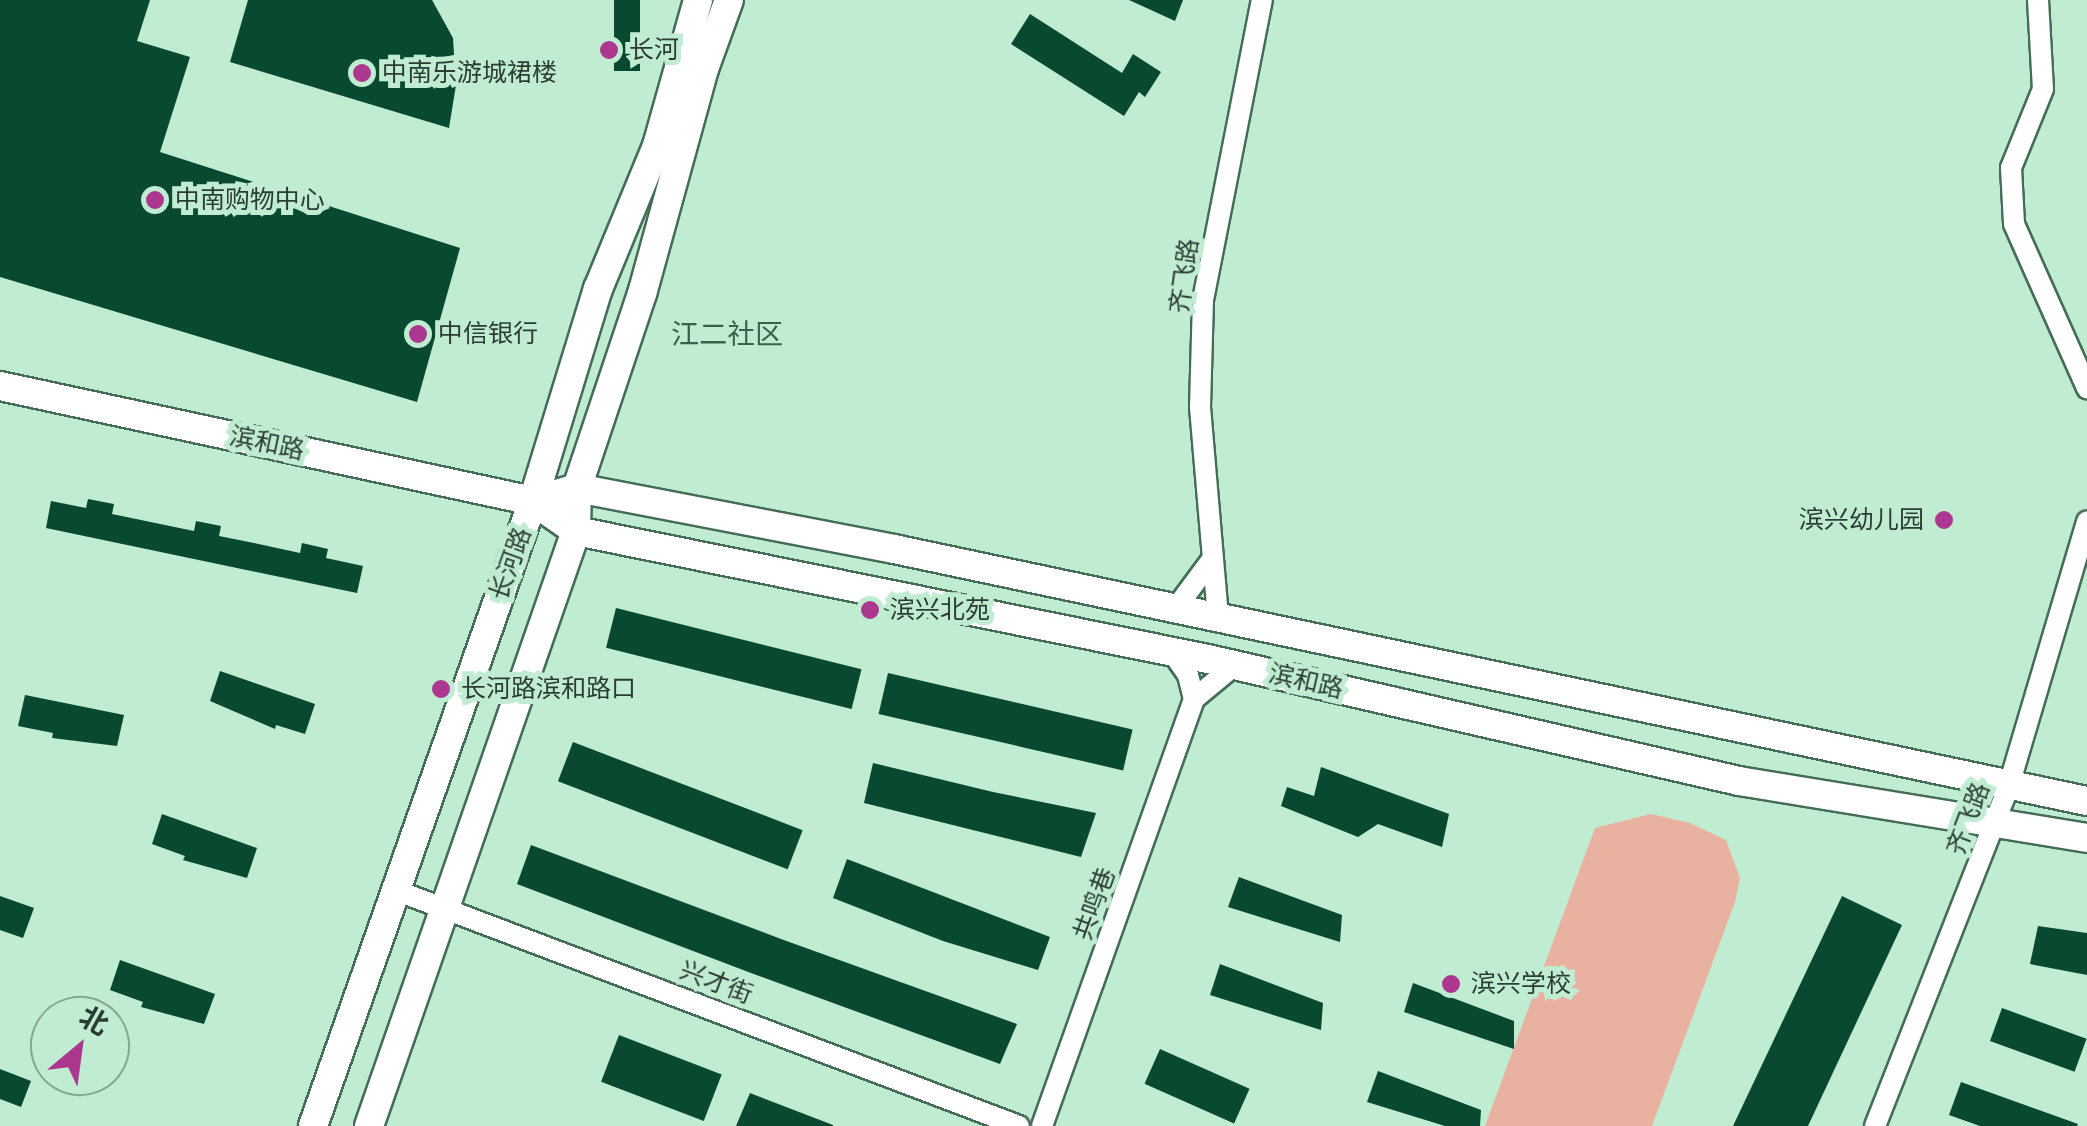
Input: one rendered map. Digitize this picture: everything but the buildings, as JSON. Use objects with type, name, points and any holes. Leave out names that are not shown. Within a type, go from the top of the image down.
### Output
[{"type":"main road","name":"长河路","points":[[314,1126],[533,501],[598,289],[657,146],[698,0]]},
{"type":"main road","name":"长河路","points":[[369,1126],[576,531],[577,488],[642,294],[704,70],[729,0]]},
{"type":"main road","name":"滨和路","points":[[0,386],[533,501],[576,531],[1172,652],[1738,781],[1997,820],[2087,838]]},
{"type":"main road","name":"滨和路","points":[[533,501],[577,488],[1176,608],[2087,800]]},
{"type":"street","name":"齐飞路","points":[[1218,617],[1210,562],[1200,407],[1203,300],[1262,0]]},
{"type":"street","points":[[2038,0],[2043,89],[2011,168],[2014,224],[2087,388]]},
{"type":"street","name":"齐飞路","points":[[1875,1126],[1997,820],[2087,521]]},
{"type":"street","points":[[1176,608],[1210,562]]},
{"type":"street","points":[[1172,652],[1188,675],[1194,699],[1235,666]]},
{"type":"street","name":"共鸣巷","points":[[1042,1126],[1194,699]]},
{"type":"street","name":"兴才街","points":[[396,890],[1019,1126]]},
{"type":"shaded area","points":[[1651,814],[1690,823],[1726,840],[1740,878],[1735,902],[1652,1126],[1485,1126],[1595,828]]},
{"type":"place","name":"长河","points":[[609,50]]},
{"type":"place","name":"中南乐游城裙楼","points":[[362,73]]},
{"type":"place","name":"中南购物中心","points":[[155,200]]},
{"type":"place","name":"中信银行","points":[[418,334]]},
{"type":"place","name":"滨兴幼儿园","points":[[1944,520]]},
{"type":"place","name":"滨兴北苑","points":[[870,610]]},
{"type":"place","name":"长河路滨和路口","points":[[441,689]]},
{"type":"place","name":"滨兴学校","points":[[1451,984]]},
{"type":"district","name":"江二社区","points":[[727,335]]}]
